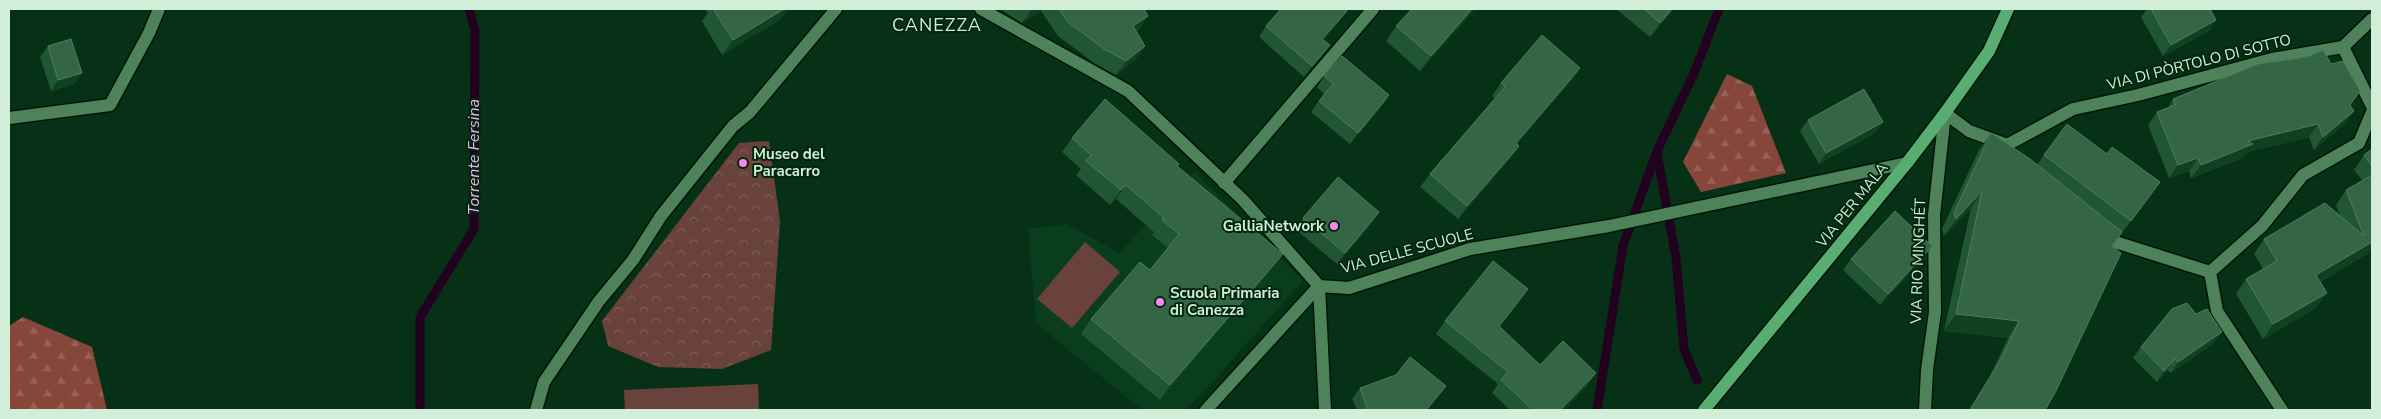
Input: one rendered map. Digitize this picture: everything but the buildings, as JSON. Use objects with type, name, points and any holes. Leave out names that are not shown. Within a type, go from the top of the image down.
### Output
[{"type":"main road","name":"VIA PER MALA","points":[[1704,410],[1907,163],[1945,113],[1989,51],[2008,9]]},
{"type":"street","points":[[9,118],[110,105],[149,34],[159,9]]},
{"type":"street","points":[[536,410],[544,382],[599,300],[632,260],[661,216],[733,126],[750,112],[836,9]]},
{"type":"street","points":[[981,9],[1128,90],[1243,200],[1320,286],[1325,410]]},
{"type":"street","points":[[1224,183],[1373,9]]},
{"type":"street","points":[[2372,19],[2343,47],[2372,106]]},
{"type":"street","name":"VIA DI PÒRTOLO DI SOTTO","points":[[2007,145],[2072,109],[2138,95],[2272,59],[2343,47]]},
{"type":"street","points":[[2210,272],[2262,226],[2303,175],[2359,143],[2372,112]]},
{"type":"street","points":[[1945,113],[1969,131],[2007,145],[2016,159]]},
{"type":"street","name":"VIA RIO MINGHÉT","points":[[1925,410],[1927,370],[1936,312],[1934,215],[1945,113]]},
{"type":"street","name":"VIA DELLE SCUOLE","points":[[1320,286],[1349,288],[1470,250],[1609,226],[1907,163]]},
{"type":"street","points":[[2088,223],[2112,242],[2210,272]]},
{"type":"street","points":[[2210,272],[2217,311],[2282,410]]},
{"type":"street","points":[[1206,410],[1320,286]]},
{"type":"shaded area","name":"Scuola Primaria di Canezza","points":[[1195,172],[1303,281],[1187,410],[1142,410],[1036,323],[1028,229],[1067,224],[1119,253]]},
{"type":"green space","points":[[1727,74],[1752,86],[1786,173],[1701,192],[1683,162]]},
{"type":"green space","points":[[769,141],[780,221],[771,350],[722,369],[658,367],[608,346],[602,321],[739,143]]},
{"type":"green space","points":[[1085,242],[1120,272],[1072,328],[1037,299]]},
{"type":"green space","points":[[23,317],[92,347],[107,410],[9,410],[9,326]]},
{"type":"green space","points":[[758,384],[759,410],[625,410],[624,390]]},
{"type":"waterway","name":"Torrente Fersina","points":[[420,410],[420,317],[474,229],[475,31],[469,9]]},
{"type":"waterway","points":[[1597,410],[1623,246],[1657,151],[1695,71],[1719,9]]},
{"type":"waterway","points":[[1657,153],[1676,258],[1684,349],[1697,380]]},
{"type":"place","name":"Museo del Paracarro","points":[[743,163]]},
{"type":"place","name":"GalliaNetwork","points":[[1334,226]]},
{"type":"place","name":"Scuola Primaria di Canezza","points":[[1160,302]]},
{"type":"district","name":"CANEZZA","points":[[937,25]]}]
